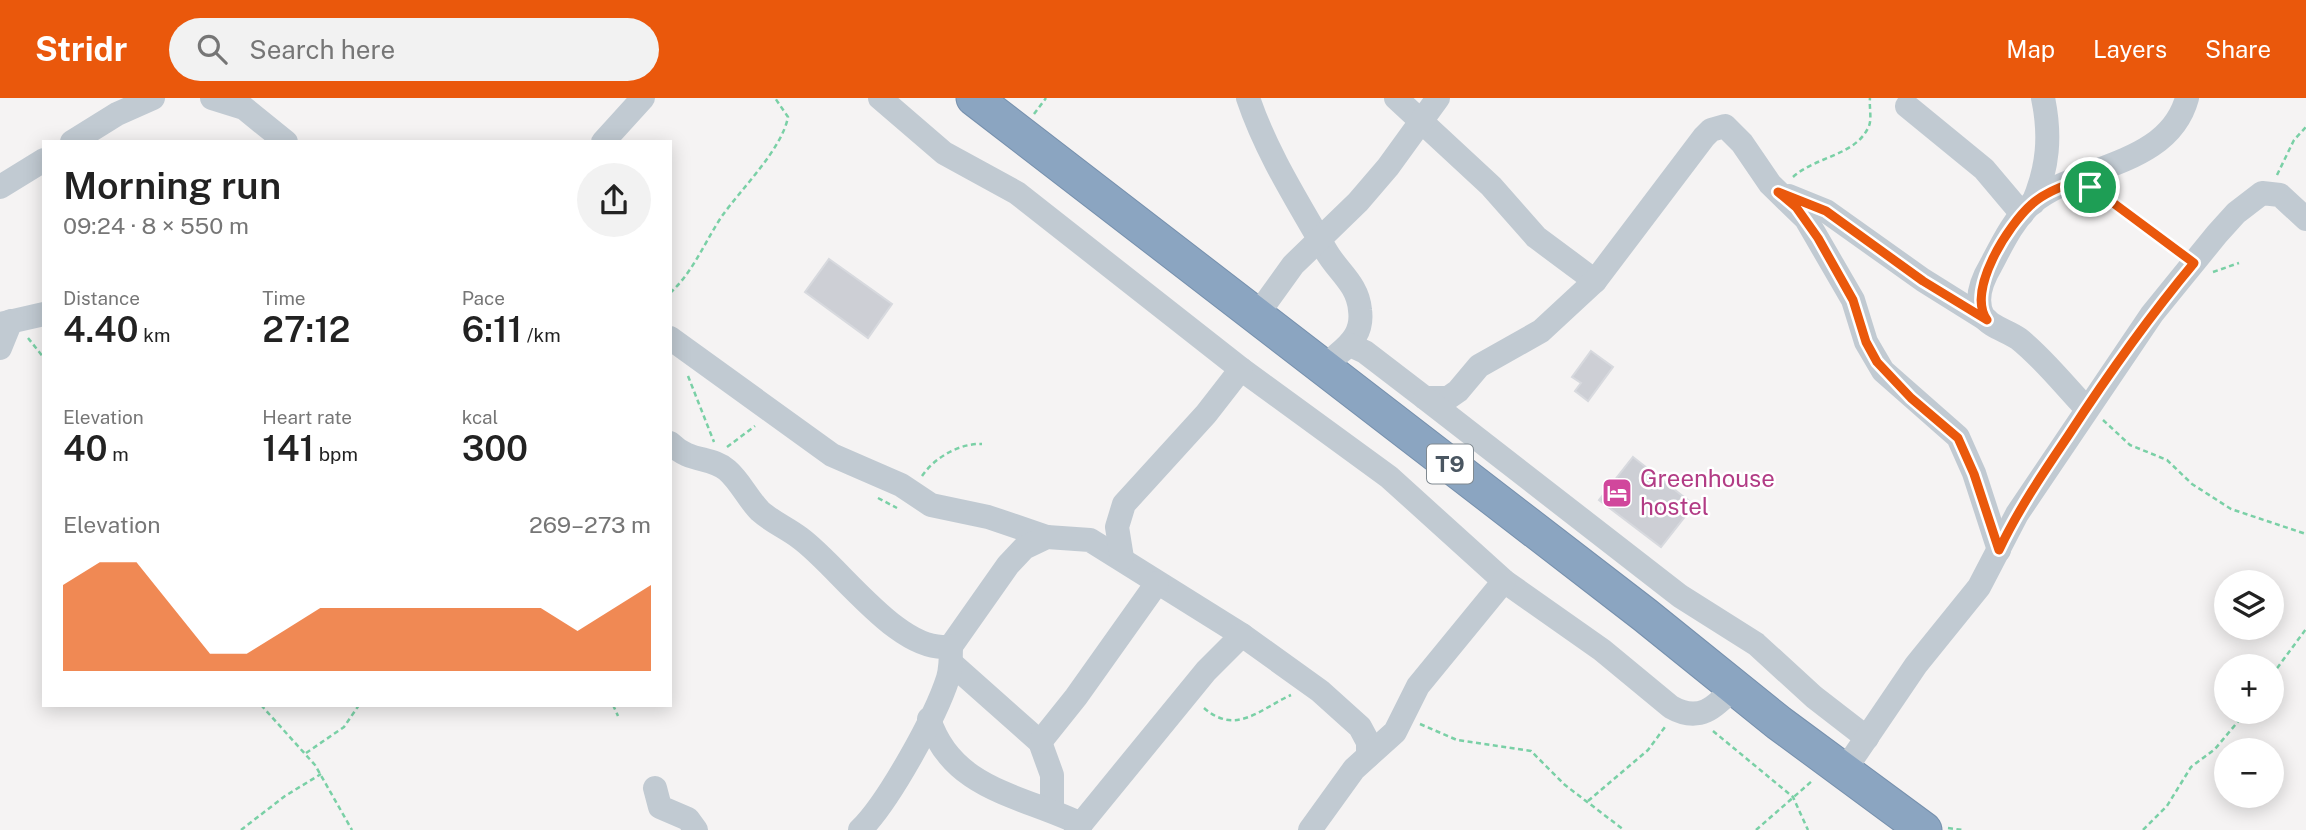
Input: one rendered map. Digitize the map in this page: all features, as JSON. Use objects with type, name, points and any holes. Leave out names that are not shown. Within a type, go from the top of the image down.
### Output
[{"type":"highway","name":"T9","points":[[974,98],[1322,365],[1734,687],[1924,830]]},
{"type":"street","points":[[75,140],[117,114],[153,98]]},
{"type":"street","points":[[212,98],[244,108],[284,140]]},
{"type":"street","points":[[605,140],[643,98]]},
{"type":"street","points":[[880,98],[944,153],[1017,193],[1241,369],[1389,477],[1504,581],[1601,650],[1671,707],[1694,716],[1718,705],[1734,687]]},
{"type":"street","points":[[1248,98],[1273,158],[1320,239],[1351,282],[1358,298],[1360,327],[1350,345],[1322,365]]},
{"type":"street","points":[[1396,98],[1414,129],[1491,186],[1536,237],[1595,281]]},
{"type":"street","points":[[1257,315],[1293,265],[1358,202],[1438,98]]},
{"type":"street","points":[[1987,320],[1979,303],[1980,289],[1998,251],[2028,208],[2042,181],[2048,149],[2043,98]]},
{"type":"street","points":[[2028,208],[2081,179],[2136,155],[2157,141],[2180,116],[2187,98]]},
{"type":"street","points":[[1907,106],[2028,208]]},
{"type":"street","points":[[110,140],[117,114]]},
{"type":"street","points":[[1425,398],[1448,398],[1458,391],[1479,366],[1541,331],[1595,281],[1672,176],[1704,137],[1719,126],[1733,131],[1778,192],[1796,207],[1818,238],[1853,300],[1866,342],[1877,362],[1911,398],[1958,438],[1974,474],[1999,550]]},
{"type":"street","points":[[0,187],[42,161]]},
{"type":"street","points":[[1778,192],[1826,211],[1923,281],[2018,339],[2086,408]]},
{"type":"street","points":[[1844,771],[1916,665],[1979,587],[2017,514],[2086,408],[2152,314],[2194,263],[2236,213],[2262,193],[2280,195],[2306,219]]},
{"type":"street","points":[[5,331],[42,315]]},
{"type":"street","points":[[1350,345],[1365,352],[1681,596],[1756,644],[1814,697],[1867,738]]},
{"type":"street","points":[[680,346],[832,456],[901,485],[931,505],[988,517],[1047,537],[1090,540],[1122,558],[1157,583],[1242,635],[1320,691],[1360,727],[1368,742],[1368,755]]},
{"type":"street","points":[[1090,540],[1206,414],[1241,369]]},
{"type":"street","points":[[672,444],[693,459],[724,463],[763,514],[800,537],[894,626],[922,643],[951,654],[1040,742],[1052,775],[1052,810]]},
{"type":"street","points":[[1122,558],[1117,527],[1124,504]]},
{"type":"street","points":[[860,830],[892,787],[929,719],[948,678],[951,654],[1008,565],[1024,548],[1047,537]]},
{"type":"street","points":[[1310,830],[1339,787],[1368,755],[1395,732],[1418,687],[1504,581]]},
{"type":"street","points":[[1040,742],[1083,688],[1157,583]]},
{"type":"street","points":[[929,719],[936,741],[958,768],[979,783],[1052,810],[1078,827],[1189,693],[1242,635]]},
{"type":"street","points":[[655,788],[660,807],[688,819],[696,830]]},
{"type":"path","points":[[672,291],[689,273],[719,221],[780,138],[788,117],[775,98]]},
{"type":"path","points":[[1778,192],[1805,168],[1855,145],[1869,125],[1870,98]]},
{"type":"path","points":[[2262,193],[2277,175],[2294,140],[2306,127]]},
{"type":"path","points":[[2081,179],[2194,263]]},
{"type":"path","points":[[5,331],[29,339],[42,355]]},
{"type":"path","points":[[680,346],[692,392],[724,463]]},
{"type":"path","points":[[2086,408],[2130,444],[2167,460],[2192,484],[2231,509],[2306,534]]},
{"type":"path","points":[[724,463],[747,430],[776,415]]},
{"type":"path","points":[[901,485],[908,479],[920,478],[932,463],[959,447],[982,444]]},
{"type":"path","points":[[2284,655],[2306,629]]},
{"type":"path","points":[[1189,693],[1215,717],[1242,721],[1296,693],[1320,691]]},
{"type":"path","points":[[263,707],[306,753],[321,774],[352,830]]},
{"type":"path","points":[[306,753],[344,727],[357,707]]},
{"type":"path","points":[[615,707],[618,716]]},
{"type":"path","points":[[1588,801],[1656,742],[1671,707]]},
{"type":"path","points":[[1406,715],[1457,740],[1531,751],[1565,785],[1624,830]]},
{"type":"path","points":[[1694,716],[1793,797],[1808,830]]},
{"type":"path","points":[[2143,830],[2167,806],[2191,767],[2214,749],[2236,724]]},
{"type":"path","points":[[241,830],[269,807],[321,774]]},
{"type":"path","points":[[1756,830],[1793,797]]},
{"type":"building","points":[[829,259],[892,304],[868,338],[805,292]]},
{"type":"building","points":[[1591,351],[1613,367],[1588,401],[1575,391],[1581,383],[1572,377]]},
{"type":"building","name":"Greenhouse hostel","points":[[1633,457],[1694,505],[1661,547],[1599,500]]},
{"type":"place","name":"Greenhouse hostel","points":[[1617,493]]},
{"type":"route","points":[[2081,179],[2090,187],[2194,263],[2152,314],[2086,408],[2017,514],[1999,550],[1966,452],[1958,438],[1951,428],[1911,398],[1883,371],[1866,342],[1853,300],[1818,238],[1796,207],[1778,192],[1826,211],[1923,281],[1987,320],[1979,303],[1980,289],[1998,251],[2022,214],[2046,194],[2081,179]]}]
